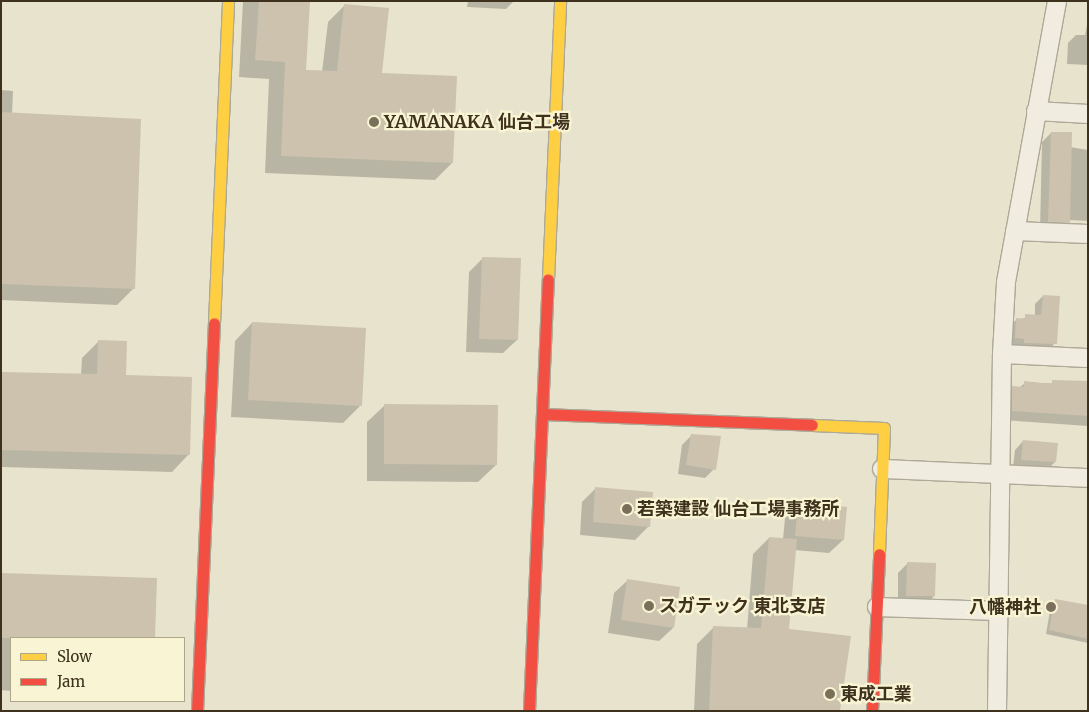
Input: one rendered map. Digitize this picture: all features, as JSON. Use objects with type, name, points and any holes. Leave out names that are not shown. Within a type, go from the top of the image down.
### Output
[{"type":"street","points":[[197,711],[228,1]]},
{"type":"street","points":[[528,711],[560,1]]},
{"type":"street","points":[[997,711],[999,474],[1006,282],[1056,1]]},
{"type":"street","points":[[1036,112],[1088,114]]},
{"type":"street","points":[[1016,232],[1088,234]]},
{"type":"street","points":[[1002,354],[1088,358]]},
{"type":"street","points":[[542,414],[884,428],[872,711]]},
{"type":"street","points":[[882,469],[1088,478]]},
{"type":"street","points":[[877,607],[997,611]]},
{"type":"building","points":[[259,1],[310,1],[306,70],[337,71],[344,4],[389,8],[382,73],[457,76],[453,163],[281,156],[285,62],[255,60]]},
{"type":"building","points":[[1,112],[141,119],[135,289],[1,284]]},
{"type":"building","points":[[1051,132],[1072,132],[1070,223],[1048,222]]},
{"type":"building","points":[[482,257],[521,258],[518,340],[479,339]]},
{"type":"building","points":[[1043,295],[1060,296],[1057,344],[1024,343],[1024,339],[1015,338],[1016,318],[1025,319],[1025,314],[1041,315]]},
{"type":"building","points":[[252,322],[366,328],[362,406],[248,400]]},
{"type":"building","points":[[98,340],[127,341],[126,375],[192,377],[190,455],[1,450],[1,372],[97,374]]},
{"type":"building","points":[[1052,380],[1088,381],[1088,416],[1012,411],[1012,386],[1024,387],[1024,381],[1052,384]]},
{"type":"building","points":[[384,404],[498,405],[497,465],[384,464]]},
{"type":"building","points":[[691,434],[721,436],[716,470],[686,465]]},
{"type":"building","points":[[1023,440],[1058,443],[1056,462],[1021,460]]},
{"type":"building","points":[[595,487],[653,492],[650,527],[593,522]]},
{"type":"building","points":[[798,503],[847,507],[844,540],[795,536]]},
{"type":"building","points":[[769,537],[797,539],[789,629],[851,636],[840,711],[709,711],[713,626],[761,628]]},
{"type":"building","points":[[907,562],[936,563],[935,596],[906,596]]},
{"type":"building","points":[[1,573],[157,578],[155,637],[1,638]]},
{"type":"building","points":[[627,579],[680,587],[674,628],[621,620]]},
{"type":"building","points":[[1055,599],[1088,605],[1088,639],[1049,630]]},
{"type":"traffic: slow","points":[[214,323],[228,1]]},
{"type":"traffic: slow","points":[[548,279],[560,1]]},
{"type":"traffic: slow","points":[[812,425],[884,428],[879,554]]},
{"type":"traffic: jam","points":[[529,711],[548,279]]},
{"type":"traffic: jam","points":[[197,711],[214,323]]},
{"type":"traffic: jam","points":[[542,414],[812,425]]},
{"type":"traffic: jam","points":[[872,711],[879,554]]},
{"type":"place","name":"YAMANAKA 仙台工場","points":[[374,122]]},
{"type":"place","name":"若築建設 仙台工場事務所","points":[[627,509]]},
{"type":"place","name":"スガテック 東北支店","points":[[649,606]]},
{"type":"place","name":"八幡神社","points":[[1051,607]]},
{"type":"place","name":"東成工業","points":[[830,694]]}]
